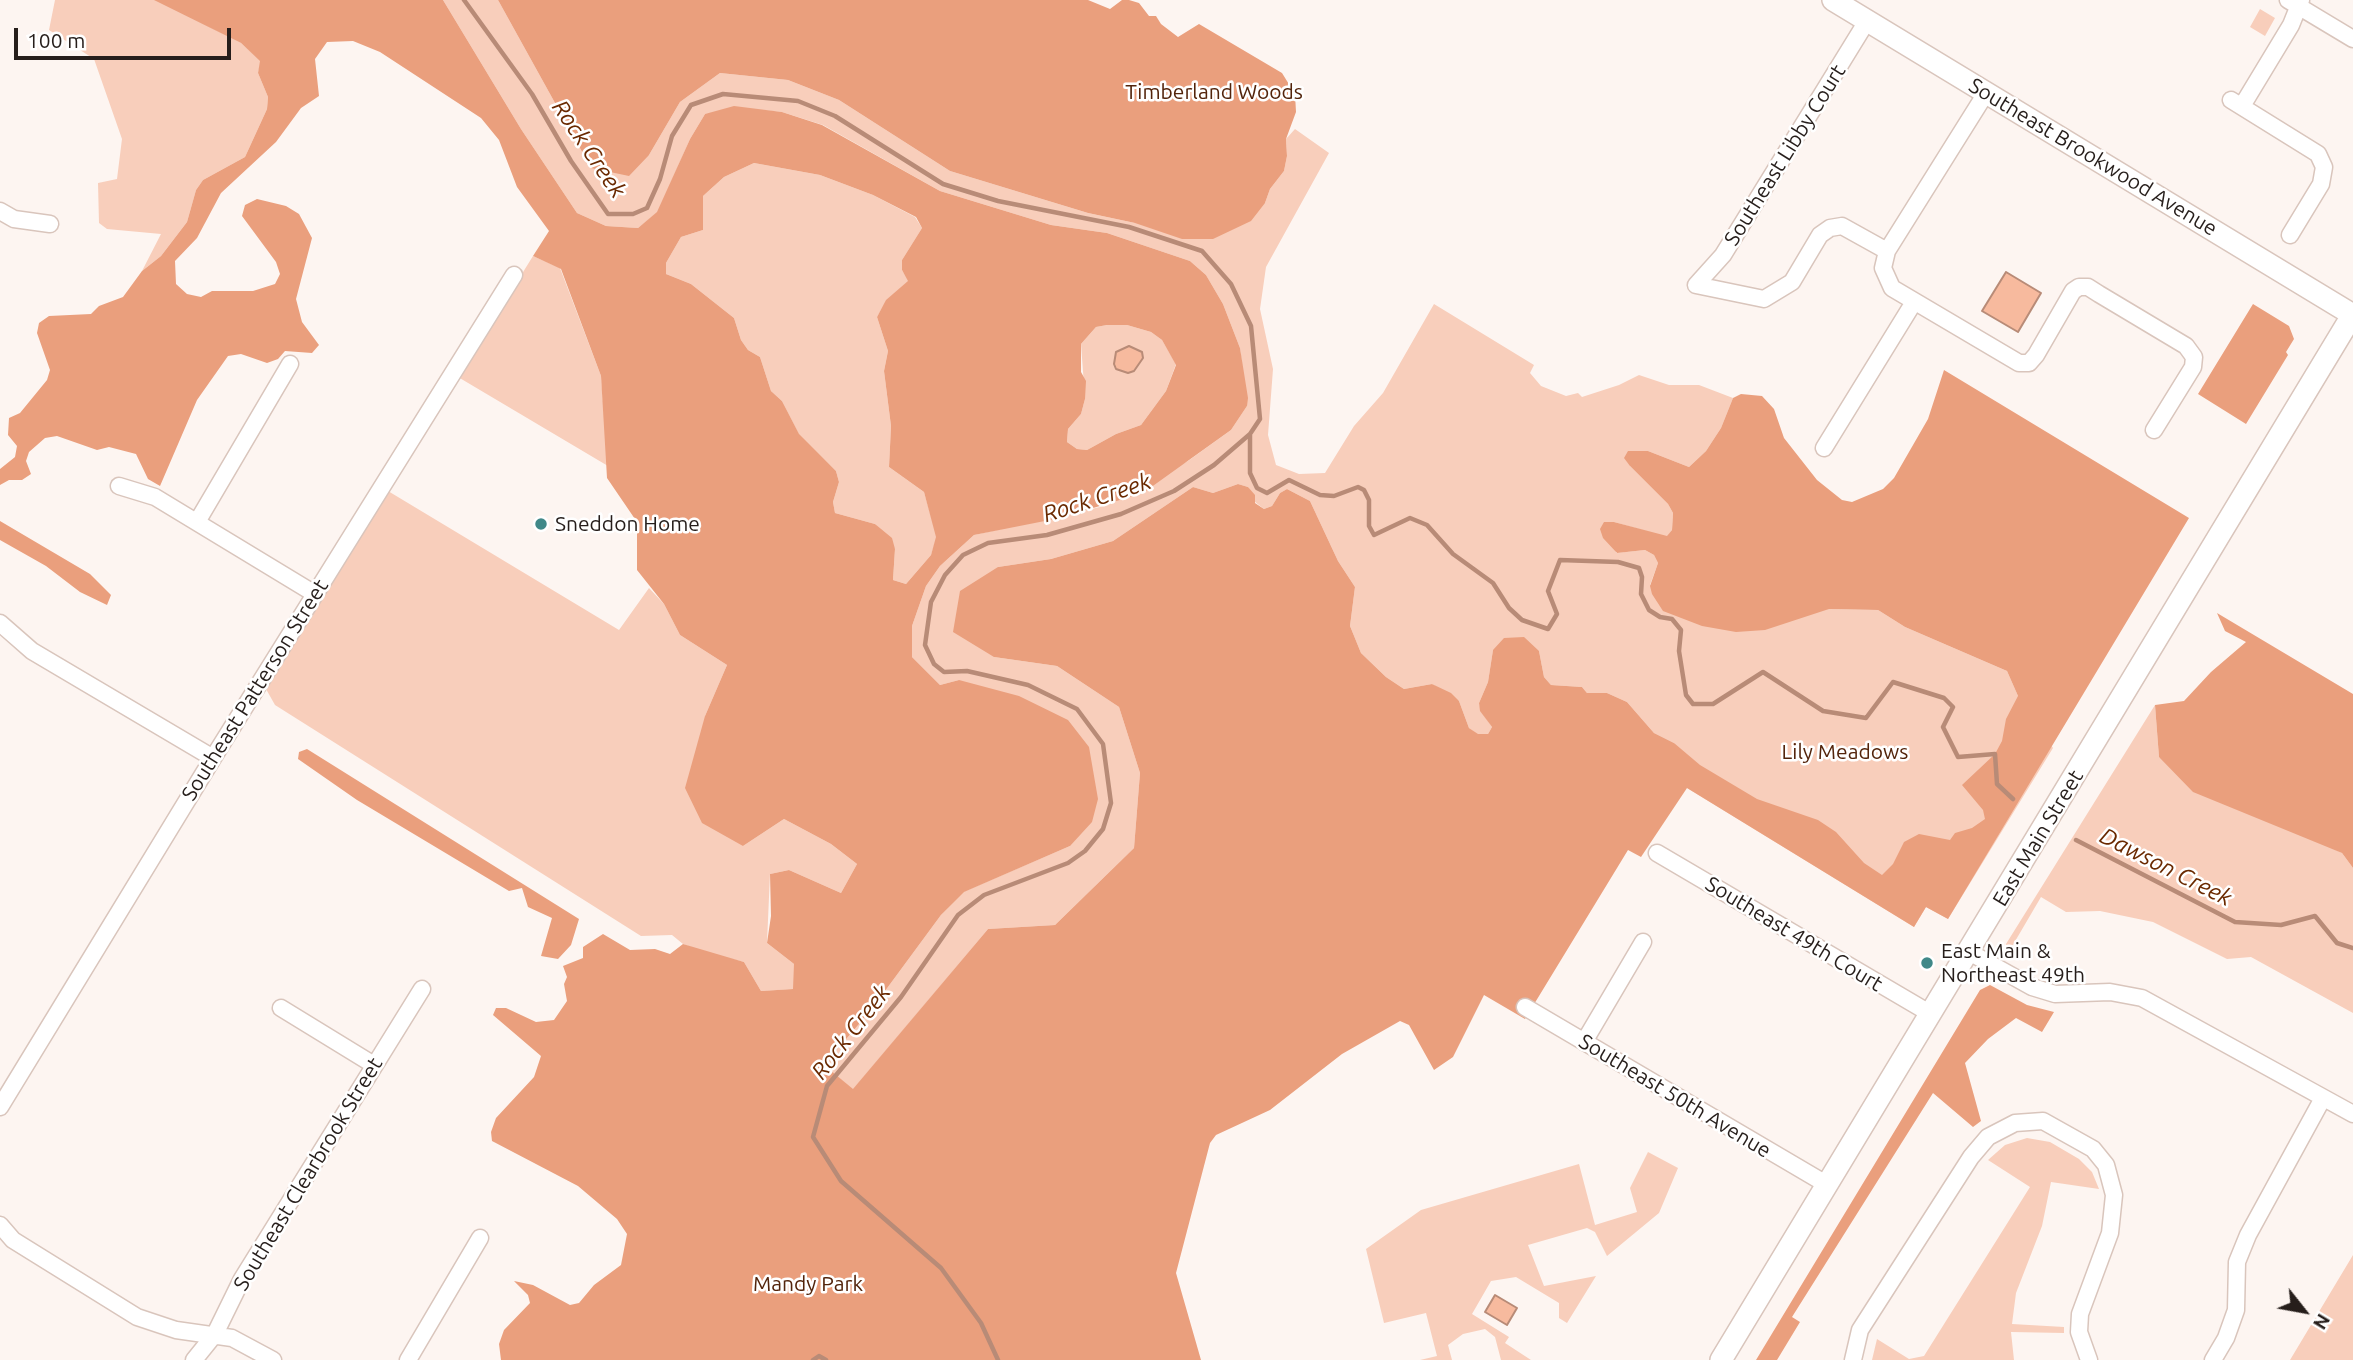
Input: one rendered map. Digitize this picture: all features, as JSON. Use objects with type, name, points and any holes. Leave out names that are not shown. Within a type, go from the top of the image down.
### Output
[{"type":"main road","name":"Southeast Brookwood Avenue","points":[[1833,0],[2353,314]]},
{"type":"main road","name":"East Main Street","points":[[1721,1360],[2353,314]]},
{"type":"street","points":[[2290,235],[2322,184],[2324,167],[2318,154],[2236,103],[2296,2],[2353,39]]},
{"type":"street","name":"Southeast Libby Court","points":[[1867,21],[1723,255],[1696,285],[1763,299],[1792,282],[1820,235],[1830,228],[1842,226],[1887,251]]},
{"type":"street","points":[[1986,93],[1887,251],[1884,268],[1892,288],[2020,363],[2029,363],[2073,291],[2079,287],[2088,287],[2186,346],[2194,357],[2193,367],[2154,430]]},
{"type":"street","points":[[0,211],[14,219],[50,224]]},
{"type":"street","name":"Southeast Patterson Street","points":[[0,1107],[213,758],[514,275]]},
{"type":"street","points":[[1824,449],[1914,302]]},
{"type":"street","points":[[197,522],[290,364]]},
{"type":"street","points":[[119,486],[155,497],[315,594]]},
{"type":"street","points":[[0,623],[32,651],[213,758]]},
{"type":"street","name":"Southeast 49th Court","points":[[1657,853],[1931,1014]]},
{"type":"street","points":[[1584,1042],[1643,942]]},
{"type":"street","points":[[1969,951],[2032,987],[2055,995],[2110,992],[2141,998],[2353,1114]]},
{"type":"street","name":"Southeast Clearbrook Street","points":[[194,1360],[215,1334],[242,1279],[422,989]]},
{"type":"street","name":"Southeast 50th Avenue","points":[[1525,1007],[1826,1184]]},
{"type":"street","points":[[281,1008],[374,1065]]},
{"type":"street","points":[[2213,1360],[2226,1338],[2236,1310],[2237,1262],[2248,1234],[2323,1098]]},
{"type":"street","points":[[1853,1360],[1860,1330],[1971,1157],[1988,1137],[2015,1123],[2043,1121],[2093,1149],[2106,1166],[2115,1195],[2110,1233],[2080,1314],[2079,1332],[2089,1360]]},
{"type":"street","points":[[0,1225],[13,1240],[137,1317],[176,1330],[232,1338],[273,1360]]},
{"type":"street","points":[[408,1360],[480,1238]]},
{"type":"green space","points":[[55,0],[157,0],[241,43],[261,61],[258,73],[268,97],[267,109],[245,157],[203,180],[196,190],[187,222],[161,256],[142,271],[161,234],[107,229],[99,223],[98,183],[117,179],[122,139],[94,59],[49,30]]},
{"type":"green space","name":"Mandy Park","points":[[154,0],[443,0],[521,129],[577,213],[606,226],[638,228],[657,212],[690,139],[705,114],[734,106],[782,112],[822,125],[940,191],[1051,225],[1107,233],[1190,261],[1206,275],[1223,304],[1240,348],[1248,398],[1247,406],[1231,430],[1143,493],[1060,518],[974,535],[940,566],[926,586],[912,626],[912,657],[940,685],[959,680],[1019,696],[1068,720],[1089,747],[1098,799],[1092,822],[1070,846],[964,892],[941,915],[871,1010],[824,1065],[853,1089],[988,929],[1055,925],[1134,848],[1140,773],[1119,707],[1057,666],[994,657],[953,632],[960,591],[998,567],[1051,559],[1113,541],[1193,487],[1213,493],[1238,484],[1248,487],[1255,495],[1255,503],[1264,509],[1272,506],[1280,493],[1287,489],[1310,501],[1338,561],[1355,587],[1350,626],[1361,653],[1386,677],[1404,689],[1432,684],[1451,693],[1459,701],[1469,728],[1478,734],[1488,734],[1492,727],[1480,711],[1479,703],[1488,682],[1493,650],[1504,638],[1524,637],[1539,651],[1544,677],[1551,685],[1582,687],[1587,693],[1607,693],[1627,702],[1654,733],[1674,743],[1700,765],[1757,799],[1818,820],[1836,832],[1864,863],[1882,875],[1893,864],[1904,842],[1919,834],[1950,840],[1955,833],[1972,828],[1985,819],[1983,810],[1962,785],[1995,754],[2002,741],[2006,719],[2018,696],[2007,671],[1905,627],[1878,610],[1829,609],[1765,630],[1736,632],[1702,626],[1663,611],[1650,586],[1658,563],[1654,555],[1645,550],[1617,553],[1603,538],[1600,529],[1604,522],[1614,522],[1667,536],[1672,530],[1673,513],[1668,504],[1630,466],[1624,458],[1628,451],[1648,451],[1689,467],[1706,451],[1721,428],[1733,398],[1741,394],[1762,396],[1774,409],[1784,438],[1817,480],[1842,500],[1852,502],[1883,489],[1894,478],[1928,419],[1944,370],[2189,518],[1948,919],[1926,907],[1914,927],[1687,788],[1641,857],[1628,850],[1525,1019],[1484,995],[1453,1057],[1434,1070],[1409,1025],[1400,1021],[1342,1054],[1270,1110],[1216,1135],[1210,1143],[1176,1273],[1201,1360],[501,1360],[499,1344],[504,1330],[530,1303],[528,1295],[514,1281],[533,1285],[570,1305],[579,1303],[594,1285],[621,1265],[627,1234],[617,1219],[578,1186],[492,1141],[491,1132],[496,1118],[534,1077],[541,1056],[493,1015],[496,1008],[506,1008],[536,1022],[554,1020],[567,1001],[564,984],[567,977],[563,966],[583,958],[583,947],[603,934],[630,950],[655,949],[670,954],[683,944],[744,962],[761,991],[793,989],[794,964],[767,943],[771,916],[770,874],[789,870],[841,893],[857,864],[831,844],[784,819],[743,846],[702,823],[685,788],[705,716],[727,665],[680,635],[664,604],[637,570],[637,522],[607,478],[601,376],[561,269],[533,256],[549,231],[517,187],[499,140],[481,118],[380,52],[353,41],[327,42],[315,59],[319,96],[301,108],[276,142],[221,193],[197,238],[175,261],[176,284],[187,294],[201,297],[212,291],[253,291],[275,284],[280,274],[276,262],[242,216],[245,205],[257,199],[286,206],[299,214],[312,238],[296,299],[302,322],[319,345],[312,353],[285,351],[278,359],[267,363],[241,354],[228,356],[197,400],[160,486],[148,479],[136,454],[109,447],[97,450],[57,436],[45,438],[29,452],[26,461],[31,474],[22,480],[9,480],[0,485],[0,469],[15,457],[17,446],[8,435],[9,418],[20,413],[47,380],[50,370],[37,333],[39,323],[49,316],[91,314],[99,306],[123,297],[142,271],[161,256],[187,222],[196,190],[203,180],[245,157],[267,109],[268,97],[258,73],[260,61],[241,43]],"holes":[[[754,163],[820,175],[873,195],[916,217],[922,228],[902,260],[902,270],[908,281],[886,300],[877,317],[888,351],[884,371],[891,426],[889,467],[924,492],[936,537],[931,555],[906,584],[893,580],[895,549],[892,538],[875,524],[835,513],[833,502],[839,482],[836,471],[799,434],[782,401],[771,391],[760,357],[748,350],[741,340],[734,318],[691,284],[666,274],[666,263],[681,237],[703,230],[703,196],[724,177]],[[1127,325],[1151,332],[1162,340],[1176,365],[1166,391],[1141,425],[1116,434],[1087,450],[1077,449],[1067,442],[1068,429],[1081,414],[1085,399],[1086,381],[1081,372],[1081,344],[1096,327]]]},
{"type":"green space","name":"Lily Meadows","points":[[443,0],[498,0],[591,168],[649,155],[680,102],[720,73],[788,80],[839,100],[950,171],[1088,213],[1135,223],[1265,203],[1270,189],[1284,171],[1286,139],[1295,129],[1329,153],[1266,267],[1260,309],[1273,369],[1268,435],[1276,465],[1299,474],[1325,473],[1354,426],[1383,393],[1434,304],[1534,365],[1530,373],[1541,386],[1566,396],[1578,393],[1582,397],[1619,385],[1639,375],[1669,385],[1699,385],[1733,398],[1721,428],[1706,451],[1689,467],[1648,451],[1630,466],[1668,504],[1673,513],[1672,530],[1667,537],[1614,522],[1616,553],[1645,550],[1654,555],[1658,563],[1650,585],[1803,593],[1829,609],[1878,610],[1905,627],[2007,671],[2018,696],[2053,748],[1948,919],[1926,907],[1914,927],[1687,788],[1674,743],[1654,733],[1627,702],[1607,693],[1587,693],[1582,687],[1551,685],[1544,677],[1539,651],[1493,650],[1488,682],[1479,703],[1492,727],[1488,734],[1478,735],[1469,728],[1459,701],[1432,684],[1404,689],[1386,677],[1361,653],[1350,626],[1355,587],[1338,561],[1310,501],[1287,489],[1280,493],[1272,506],[1264,509],[1255,502],[1248,487],[1238,484],[1213,493],[1193,487],[1113,541],[1051,559],[998,567],[994,657],[1057,666],[1119,707],[1140,773],[1134,848],[1055,925],[988,929],[853,1090],[824,1065],[871,1010],[941,915],[963,892],[1070,846],[959,680],[940,685],[912,657],[912,626],[926,586],[940,566],[974,535],[1100,507],[1188,461],[1231,430],[1247,406],[1240,348],[1223,304],[1206,275],[1190,261],[1107,233],[1051,225],[940,191],[823,125],[782,112],[761,110],[705,114],[690,139],[658,212],[638,228],[606,226],[577,213],[521,129]]},
{"type":"green space","name":"Timberland Woods","points":[[498,0],[1088,0],[1110,9],[1122,0],[1129,0],[1139,3],[1149,16],[1156,16],[1161,24],[1178,37],[1199,24],[1282,73],[1295,94],[1296,112],[1286,139],[1284,171],[1270,189],[1265,203],[1251,221],[1213,239],[1182,239],[1135,223],[1088,213],[950,171],[839,100],[788,80],[720,73],[680,102],[649,155],[629,176],[591,168]]},
{"type":"green space","points":[[2260,9],[2275,18],[2265,36],[2250,27]]},
{"type":"green space","points":[[754,163],[820,175],[873,195],[915,217],[922,228],[902,260],[902,270],[909,281],[887,300],[877,317],[888,351],[884,371],[891,426],[889,467],[924,492],[937,537],[931,555],[906,584],[893,580],[895,549],[875,524],[835,513],[833,502],[839,482],[836,471],[799,435],[782,401],[771,391],[760,357],[748,350],[741,340],[734,318],[691,284],[666,274],[666,263],[681,237],[703,230],[703,196],[724,177]]},
{"type":"green space","points":[[533,256],[560,268],[601,376],[608,466],[458,377]]},
{"type":"green space","points":[[2253,304],[2289,326],[2294,339],[2286,352],[2288,355],[2246,424],[2198,394]]},
{"type":"green space","points":[[1127,325],[1151,332],[1162,340],[1176,364],[1166,391],[1141,425],[1116,434],[1087,450],[1077,449],[1067,442],[1068,429],[1081,414],[1085,399],[1081,344],[1096,327]]},
{"type":"green space","points":[[388,491],[619,630],[649,588],[664,604],[680,635],[727,665],[705,716],[743,846],[784,819],[831,844],[857,864],[841,893],[789,870],[770,874],[767,943],[794,964],[794,989],[761,991],[744,962],[704,952],[683,944],[672,935],[641,936],[275,705],[266,689]]},
{"type":"green space","points":[[0,521],[90,574],[111,595],[107,605],[80,592],[46,566],[0,540]]},
{"type":"green space","points":[[2217,613],[2353,694],[2353,868],[2342,853],[2193,792],[2159,757],[2155,705],[2184,701],[2211,672],[2246,642],[2225,631]]},
{"type":"green space","points":[[2155,705],[2159,757],[2342,853],[2353,868],[2353,1013],[2251,957],[2227,959],[2153,922],[2100,911],[2066,912],[2041,897],[2007,955],[2006,944]]},
{"type":"green space","points":[[307,749],[579,919],[571,945],[558,959],[541,956],[552,918],[528,907],[522,888],[509,891],[357,800],[298,759],[299,752]]},
{"type":"green space","points":[[1990,985],[2027,1005],[2054,1012],[2042,1032],[2016,1018],[1988,1039],[1965,1063],[1981,1121],[1973,1127],[1933,1093],[1792,1317],[1800,1322],[1777,1360],[1756,1360],[1980,990]]},
{"type":"green space","points":[[2027,1138],[2050,1142],[2079,1159],[2092,1172],[2099,1189],[2051,1182],[2042,1226],[2016,1293],[2012,1324],[2064,1327],[2064,1333],[2011,1332],[2014,1360],[1872,1360],[1877,1339],[1909,1359],[1924,1356],[2030,1187],[1988,1160],[2005,1145]]},
{"type":"green space","points":[[1648,1152],[1678,1168],[1659,1213],[1607,1256],[1595,1232],[1587,1228],[1528,1245],[1544,1286],[1596,1276],[1567,1323],[1559,1318],[1559,1303],[1516,1277],[1491,1281],[1472,1314],[1509,1337],[1505,1343],[1531,1360],[1501,1360],[1495,1337],[1485,1329],[1463,1334],[1448,1345],[1452,1360],[1420,1360],[1437,1356],[1426,1313],[1384,1323],[1366,1249],[1421,1210],[1579,1164],[1595,1225],[1637,1212],[1630,1188]]},
{"type":"green space","points":[[2353,1255],[2353,1360],[2290,1360]]},
{"type":"shaded area","points":[[2006,272],[2041,293],[2018,332],[1982,311]]},
{"type":"shaded area","points":[[1129,346],[1142,352],[1143,358],[1134,371],[1128,373],[1116,369],[1114,364],[1116,352]]},
{"type":"shaded area","points":[[1495,1295],[1517,1308],[1507,1325],[1485,1312]]},
{"type":"waterway","name":"Rock Creek","points":[[464,0],[532,94],[571,161],[608,214],[633,214],[647,208],[660,179],[672,136],[691,105],[723,94],[798,101],[835,116],[943,184],[998,201],[1129,227],[1202,251],[1231,284],[1251,326],[1260,419],[1250,434],[1214,465],[1174,491],[1121,514],[1047,535],[988,543],[963,555],[945,575],[931,602],[925,645],[934,664],[944,672],[967,671],[1028,685],[1077,709],[1103,744],[1111,803],[1103,829],[1085,851],[1068,863],[984,895],[958,915],[901,997],[827,1086],[813,1137],[841,1181],[941,1268],[981,1323],[998,1360]]},
{"type":"waterway","name":"Dawson Creek","points":[[1250,435],[1250,473],[1257,488],[1267,493],[1289,480],[1320,495],[1334,496],[1358,487],[1364,490],[1369,500],[1369,526],[1374,535],[1410,518],[1427,525],[1453,554],[1493,583],[1509,608],[1522,620],[1548,629],[1557,614],[1548,591],[1560,560],[1618,562],[1639,568],[1642,577],[1641,594],[1649,610],[1660,617],[1672,619],[1681,630],[1679,651],[1686,695],[1693,704],[1713,704],[1763,672],[1823,711],[1866,718],[1893,682],[1944,698],[1953,707],[1943,727],[1958,757],[1995,754],[1997,784],[2013,799]]},
{"type":"waterway","name":"Dawson Creek","points":[[2076,840],[2235,922],[2281,925],[2315,916],[2337,943],[2353,948]]},
{"type":"waterway","name":"Rock Creek","points":[[813,1360],[819,1356],[826,1360]]},
{"type":"place","name":"Sneddon Home","points":[[541,524]]},
{"type":"place","name":"East Main & Northeast 49th","points":[[1927,963]]}]
